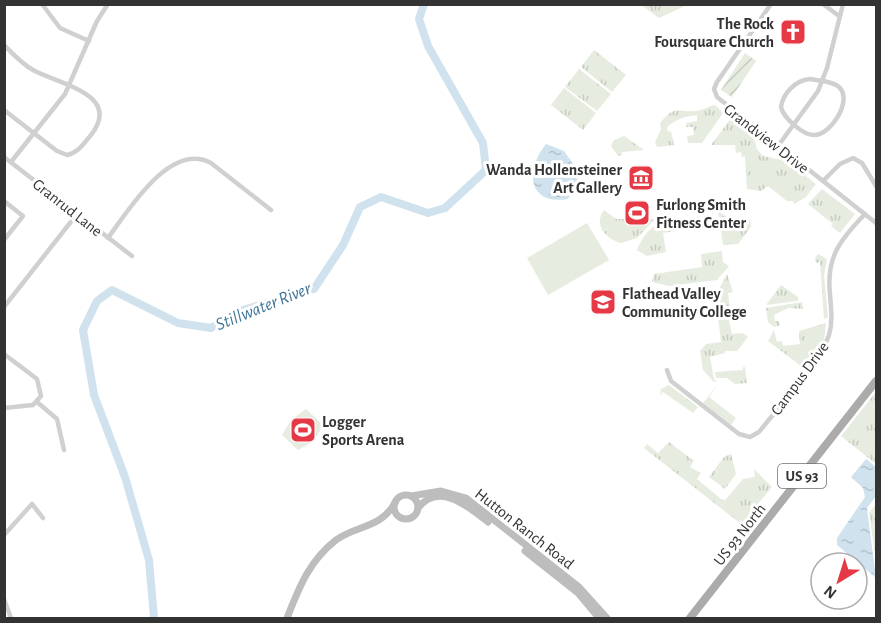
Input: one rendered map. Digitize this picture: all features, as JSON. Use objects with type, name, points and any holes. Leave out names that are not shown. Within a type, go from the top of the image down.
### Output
[{"type":"main road","name":"US 93 North","points":[[690,618],[876,381]]},
{"type":"main road","name":"Hutton Ranch Road","points":[[411,496],[441,491],[466,498],[566,575],[591,598],[607,618]]},
{"type":"main road","points":[[287,618],[310,566],[337,540],[378,520],[388,513],[400,496],[411,496],[417,501],[418,508],[412,517],[392,518],[360,536],[332,545]]},
{"type":"main road","name":"Hutton Ranch Road","points":[[418,508],[426,501],[438,497],[464,503],[583,597],[599,618]]},
{"type":"main road","points":[[394,503],[395,512],[400,517]]},
{"type":"street","points":[[42,4],[60,28],[89,41]]},
{"type":"street","points":[[11,162],[69,86],[108,4]]},
{"type":"street","name":"Grandview Drive","points":[[771,4],[714,89],[719,100],[876,223]]},
{"type":"street","points":[[823,4],[839,16]]},
{"type":"street","points":[[778,146],[823,81],[843,4]]},
{"type":"street","points":[[4,45],[32,69],[88,95],[97,104],[100,118],[95,130],[76,152],[67,154],[57,151],[4,110]]},
{"type":"street","points":[[801,80],[823,81],[834,84],[842,91],[844,100],[840,112],[824,131],[816,135],[795,124],[782,112],[783,99],[801,80]]},
{"type":"street","name":"Granrud Lane","points":[[4,157],[132,256]]},
{"type":"street","points":[[823,181],[840,164],[853,158],[862,163],[876,186]]},
{"type":"street","points":[[108,238],[152,179],[168,168],[193,159],[204,159],[211,163],[271,210]]},
{"type":"street","points":[[4,201],[23,216],[4,240]]},
{"type":"street","points":[[4,307],[77,214]]},
{"type":"street","name":"Campus Drive","points":[[667,370],[671,381],[739,434],[750,437],[759,432],[823,349],[832,327],[828,278],[830,261],[865,214]]},
{"type":"street","points":[[4,354],[37,379],[41,388],[38,402]]},
{"type":"street","points":[[4,408],[21,408],[38,402]]},
{"type":"street","points":[[38,402],[57,419],[64,450]]},
{"type":"street","points":[[4,535],[32,504],[42,518]]},
{"type":"street","points":[[4,599],[11,618]]},
{"type":"green space","points":[[641,5],[687,5],[659,18]]},
{"type":"green space","points":[[594,50],[626,75],[612,92],[581,67]]},
{"type":"green space","points":[[745,53],[756,61],[732,97],[721,90]]},
{"type":"green space","points":[[579,69],[611,94],[597,111],[565,87]]},
{"type":"green space","points":[[564,88],[596,113],[583,130],[551,105]]},
{"type":"green space","points":[[715,105],[723,113],[702,143],[688,143],[687,136],[694,135],[693,127],[686,127],[686,123],[697,121],[697,115],[673,122],[667,127],[668,132],[671,131],[674,145],[657,147],[655,142],[661,129],[660,123],[670,113],[698,111]]},
{"type":"green space","points":[[731,118],[753,135],[757,149],[763,156],[787,161],[816,184],[806,197],[794,204],[793,201],[787,201],[768,186],[761,191],[747,189],[745,156],[742,157],[741,152],[736,153],[735,145],[711,145]]},
{"type":"green space","points":[[624,136],[644,150],[622,152],[622,155],[618,156],[611,146],[614,140]]},
{"type":"green space","points":[[822,189],[855,214],[840,233],[831,226],[833,224],[808,204]]},
{"type":"green space","points":[[604,210],[616,219],[628,219],[629,223],[655,219],[637,238],[621,243],[610,238],[603,231],[600,221]]},
{"type":"green space","points":[[718,211],[730,219],[746,217],[750,220],[751,227],[738,244],[723,245]]},
{"type":"green space","points":[[678,218],[673,225],[674,231],[663,233],[666,252],[647,256],[637,250],[653,227],[664,221]]},
{"type":"green space","points":[[587,223],[609,260],[548,295],[527,258]]},
{"type":"green space","points":[[722,251],[723,262],[729,266],[717,280],[669,286],[652,282],[654,274],[702,267],[701,254]]},
{"type":"green space","points":[[818,254],[827,259],[824,275],[828,317],[824,319],[820,262],[816,263],[815,258]]},
{"type":"green space","points":[[727,274],[733,292],[728,293],[730,310],[720,309],[716,295]]},
{"type":"green space","points":[[781,285],[798,297],[798,301],[766,305]]},
{"type":"green space","points":[[802,302],[803,309],[788,308],[774,315],[775,321],[779,321],[780,326],[774,327],[768,322],[766,308]]},
{"type":"green space","points":[[720,310],[730,311],[728,316],[732,334],[743,333],[748,337],[737,351],[725,351],[725,353],[710,357],[714,379],[717,382],[713,381],[703,370],[700,351],[706,344],[721,342],[718,316]]},
{"type":"green space","points":[[826,323],[824,341],[805,369],[768,341],[774,330],[777,342],[782,341],[783,346],[800,344],[799,331]]},
{"type":"green space","points":[[745,367],[747,383],[735,384],[727,378],[716,378],[715,372],[743,370]]},
{"type":"green space","points":[[719,383],[709,397],[736,418],[731,425],[703,403]]},
{"type":"green space","points":[[669,385],[698,407],[693,413],[663,392],[660,396],[661,389]]},
{"type":"green space","points":[[876,392],[876,464],[841,436]]},
{"type":"green space","name":"Logger Sports Arena","points":[[306,409],[323,425],[314,441],[298,450],[282,435],[291,420]]},
{"type":"green space","points":[[669,442],[694,461],[690,467],[701,473],[697,479],[721,499],[725,500],[743,479],[755,477],[754,469],[772,487],[741,524],[644,448],[647,444],[658,453]]},
{"type":"green space","points":[[731,454],[736,474],[725,489],[709,477],[724,457]]},
{"type":"green space","points":[[876,504],[876,560],[869,513]]},
{"type":"water","points":[[546,144],[564,151],[578,171],[576,186],[568,199],[554,200],[544,197],[537,191],[534,184],[535,164]]},
{"type":"water","points":[[866,459],[876,467],[876,496],[867,508],[876,578],[869,572],[869,551],[844,551],[837,545],[837,538],[865,497],[863,488],[851,477]]},
{"type":"waterway","name":"Stillwater River","points":[[154,618],[149,560],[125,477],[94,395],[83,330],[97,301],[112,290],[178,323],[211,328],[243,310],[314,289],[343,245],[360,207],[381,197],[428,213],[445,208],[486,170],[483,143],[428,46],[419,19],[424,4]]},
{"type":"place","name":"The Rock Foursquare Church","points":[[793,32]]},
{"type":"place","name":"Wanda Hollensteiner Art Gallery","points":[[641,178]]},
{"type":"place","name":"Furlong Smith Fitness Center","points":[[637,213]]},
{"type":"place","name":"Flathead Valley Community College","points":[[603,302]]},
{"type":"place","name":"Logger Sports Arena","points":[[303,430]]}]
